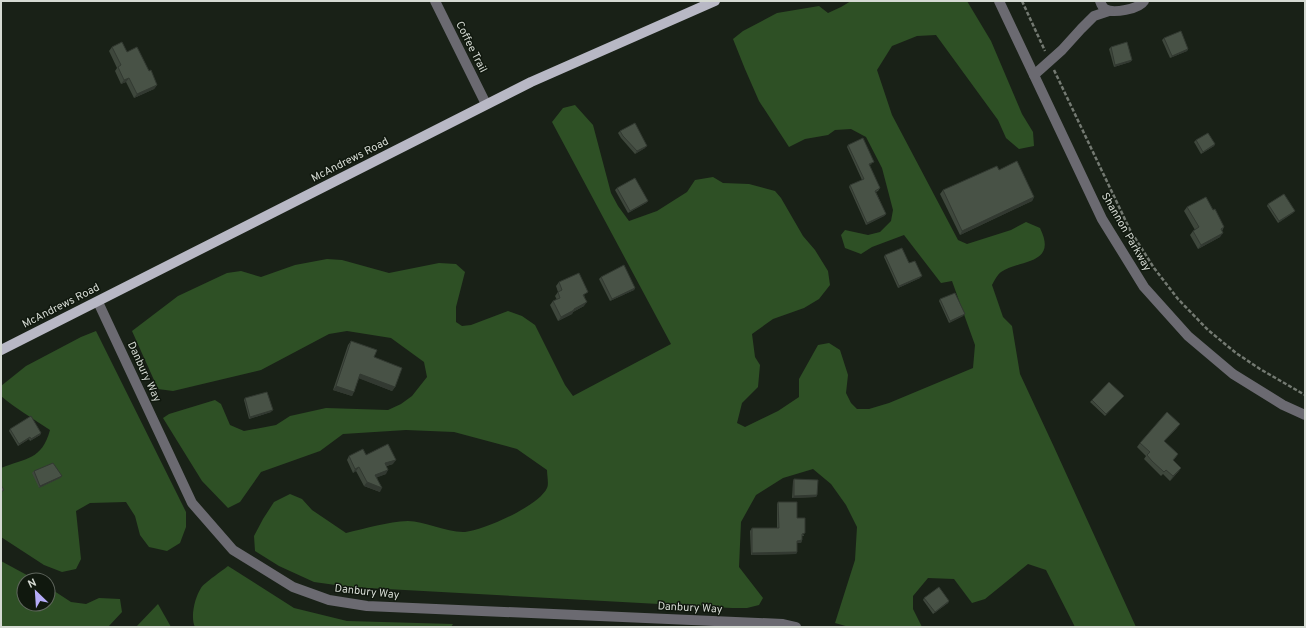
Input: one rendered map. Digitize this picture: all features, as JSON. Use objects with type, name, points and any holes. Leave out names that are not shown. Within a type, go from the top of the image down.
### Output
[{"type":"main road","name":"McAndrews Road","points":[[1,350],[531,82],[715,1]]},
{"type":"street","name":"Coffee Trail","points":[[435,1],[486,104]]},
{"type":"street","name":"Shannon Parkway","points":[[999,1],[1102,219],[1144,287],[1188,336],[1233,374],[1283,405],[1305,415]]},
{"type":"street","points":[[1100,1],[1103,8],[1109,11]]},
{"type":"street","points":[[1034,75],[1062,50],[1094,16],[1109,11],[1136,8],[1144,1]]},
{"type":"street","name":"Danbury Way","points":[[98,302],[192,503],[233,550],[293,587],[329,600],[367,606],[783,624],[796,627]]},
{"type":"path","points":[[1022,1],[1130,230],[1154,268],[1178,299],[1208,330],[1260,370],[1305,395]]},
{"type":"green space","points":[[851,1],[967,1],[991,41],[1022,114],[1033,132],[1034,146],[1019,149],[1006,138],[998,120],[936,35],[917,36],[892,46],[877,70],[892,115],[958,240],[967,244],[1011,230],[1026,222],[1040,228],[1044,240],[1044,249],[1041,255],[1035,259],[1001,272],[992,285],[1003,317],[1012,326],[1020,374],[1136,627],[1075,627],[1046,570],[1028,564],[985,599],[972,603],[954,579],[928,578],[913,596],[913,609],[922,627],[849,627],[835,623],[855,560],[857,527],[846,505],[831,484],[813,469],[783,478],[756,495],[741,522],[739,567],[763,598],[759,605],[747,608],[350,587],[314,582],[279,566],[255,551],[254,536],[263,519],[274,502],[290,494],[302,499],[312,510],[346,533],[385,524],[408,521],[451,531],[465,532],[497,522],[523,509],[533,502],[542,495],[548,486],[547,470],[517,449],[454,432],[406,430],[343,434],[320,451],[261,472],[240,502],[228,508],[202,481],[163,418],[169,414],[215,400],[221,404],[230,425],[244,431],[276,425],[290,416],[326,408],[388,410],[401,404],[412,396],[427,377],[424,362],[391,338],[347,331],[329,334],[261,370],[173,391],[158,389],[132,331],[178,296],[227,273],[241,271],[261,277],[295,265],[327,259],[342,260],[389,273],[439,263],[456,264],[465,272],[456,307],[456,322],[462,326],[471,325],[508,311],[522,316],[535,325],[565,385],[573,396],[671,344],[552,122],[563,108],[575,105],[593,125],[611,193],[629,221],[657,211],[687,192],[695,180],[713,177],[723,183],[749,184],[775,191],[781,198],[803,236],[815,250],[828,271],[830,285],[819,299],[804,308],[773,319],[752,334],[755,357],[760,365],[758,387],[742,403],[737,423],[745,427],[778,411],[799,397],[799,379],[818,345],[829,343],[840,350],[848,375],[846,393],[851,403],[857,409],[869,409],[889,403],[973,368],[975,345],[952,281],[941,283],[904,235],[872,247],[861,254],[845,248],[841,235],[845,230],[868,235],[880,232],[891,221],[893,210],[882,168],[866,137],[851,129],[835,130],[828,135],[805,139],[789,147],[759,101],[733,39],[743,31],[777,13],[819,6],[828,13]]},
{"type":"green space","points":[[96,331],[186,512],[186,527],[180,543],[167,551],[149,547],[140,535],[135,516],[126,502],[90,503],[76,511],[81,559],[76,569],[62,572],[44,565],[1,537],[1,468],[38,453],[47,440],[50,430],[19,410],[1,396],[1,386],[26,366],[81,337]]},
{"type":"green space","points":[[1,561],[21,572],[16,572],[16,612],[56,612],[56,592],[71,602],[86,604],[99,598],[120,599],[122,612],[108,627],[1,627]]},
{"type":"green space","points":[[228,566],[294,608],[347,621],[453,624],[451,627],[195,627],[193,613],[195,602],[201,588]]},
{"type":"green space","points":[[158,604],[171,627],[136,627]]},
{"type":"building","points":[[1181,31],[1188,49],[1172,56],[1164,38]]},
{"type":"building","points":[[122,42],[127,52],[137,47],[149,71],[151,70],[157,85],[137,94],[129,78],[124,80],[118,67],[121,65],[112,47]]},
{"type":"building","points":[[1127,42],[1132,60],[1115,65],[1111,47]]},
{"type":"building","points":[[635,123],[647,146],[637,151],[620,131]]},
{"type":"building","points":[[1208,133],[1215,144],[1203,152],[1196,140]]},
{"type":"building","points":[[863,138],[874,162],[869,164],[880,188],[875,191],[886,214],[867,223],[850,185],[864,179],[848,145]]},
{"type":"building","points":[[1017,161],[1034,197],[962,231],[943,190],[997,166],[999,170]]},
{"type":"building","points":[[635,178],[648,201],[630,211],[617,188]]},
{"type":"building","points":[[1284,194],[1295,211],[1279,221],[1268,204]]},
{"type":"building","points":[[1206,197],[1213,210],[1215,209],[1224,227],[1221,229],[1223,233],[1201,245],[1193,231],[1199,227],[1187,207]]},
{"type":"building","points":[[902,248],[909,263],[915,261],[922,276],[899,286],[885,255]]},
{"type":"building","points":[[624,265],[635,288],[612,299],[601,277]]},
{"type":"building","points":[[579,273],[588,292],[583,295],[587,302],[561,317],[553,301],[560,298],[558,292],[562,290],[559,282]]},
{"type":"building","points":[[955,293],[965,314],[950,321],[940,299]]},
{"type":"building","points":[[351,341],[377,350],[374,357],[402,368],[395,387],[360,374],[354,392],[336,386]]},
{"type":"building","points":[[1109,382],[1124,396],[1106,414],[1092,400]]},
{"type":"building","points":[[267,392],[273,410],[250,417],[245,398]]},
{"type":"building","points":[[1167,412],[1180,424],[1164,441],[1178,454],[1173,460],[1181,468],[1173,476],[1166,470],[1164,472],[1152,461],[1147,455],[1150,452],[1140,443]]},
{"type":"building","points":[[31,416],[41,433],[31,439],[30,437],[19,444],[10,429]]},
{"type":"building","points":[[388,444],[396,460],[385,463],[388,470],[375,475],[382,488],[367,482],[359,467],[355,469],[349,456],[363,449],[366,455]]},
{"type":"building","points":[[53,463],[62,476],[40,486],[34,471]]},
{"type":"building","points":[[794,479],[818,480],[817,495],[794,496]]},
{"type":"building","points":[[1,485],[4,490],[1,492]]},
{"type":"building","points":[[778,502],[797,502],[797,518],[805,518],[805,533],[802,534],[802,540],[797,541],[797,552],[752,553],[752,528],[779,528]]},
{"type":"building","points":[[939,587],[949,601],[935,612],[924,598]]}]
